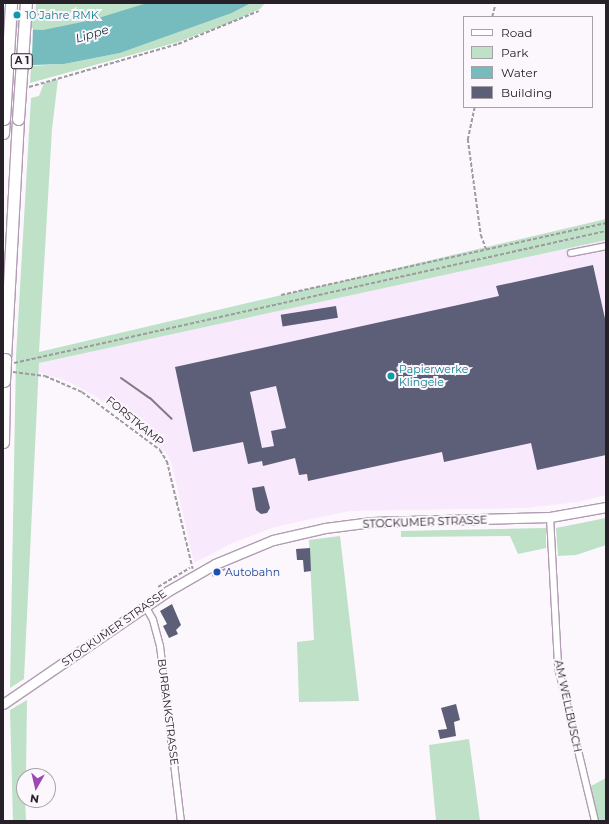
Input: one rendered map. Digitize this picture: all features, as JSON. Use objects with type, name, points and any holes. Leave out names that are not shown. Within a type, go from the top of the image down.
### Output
[{"type":"highway","name":"A 1","points":[[3,133],[11,3]]},
{"type":"highway","name":"A 1","points":[[3,442],[8,361],[18,119],[26,3]]},
{"type":"main road","name":"STOCKUMER STRASSE","points":[[3,704],[193,571],[273,540],[325,528],[398,520],[550,517],[606,507]]},
{"type":"street","points":[[572,254],[606,246]]},
{"type":"street","name":"AM WELLBUSCH","points":[[550,517],[558,668],[595,821]]},
{"type":"street","name":"BURBANKSTRASSE","points":[[145,606],[153,620],[160,646],[181,821]]},
{"type":"path","points":[[492,16],[495,5]]},
{"type":"path","points":[[54,78],[178,44],[259,11]]},
{"type":"path","points":[[475,108],[468,139],[481,235],[486,249]]},
{"type":"path","points":[[281,295],[606,223]]},
{"type":"path","points":[[8,361],[606,231]]},
{"type":"path","name":"FORSTKAMP","points":[[6,377],[29,372],[45,376],[82,392],[160,450],[167,460],[193,571]]},
{"type":"path","points":[[153,592],[163,582],[193,571],[199,564]]},
{"type":"path","points":[[210,577],[228,566]]},
{"type":"shaded area","points":[[606,240],[606,495],[578,502],[526,508],[349,511],[275,527],[232,543],[194,563],[173,469],[167,453],[95,396],[67,381],[38,372],[39,363]]},
{"type":"green space","points":[[36,3],[207,3],[3,47],[3,18],[35,17]]},
{"type":"green space","points":[[251,3],[265,3],[260,9],[234,21],[178,42],[30,83],[31,66],[64,64],[120,53],[232,13]]},
{"type":"green space","points":[[58,79],[52,129],[39,352],[606,219],[606,240],[39,363],[24,679],[10,688],[16,357],[31,98],[39,96],[44,83]]},
{"type":"green space","points":[[606,518],[606,545],[576,555],[558,556],[556,528]]},
{"type":"green space","points":[[546,528],[546,548],[518,554],[510,536],[401,537],[401,531]]},
{"type":"green space","points":[[340,536],[359,701],[299,702],[297,642],[314,640],[309,540]]},
{"type":"green space","points":[[27,700],[26,768],[16,768],[16,808],[25,808],[26,821],[13,821],[10,710]]},
{"type":"green space","points":[[469,739],[480,821],[436,821],[429,745]]},
{"type":"green space","points":[[606,778],[606,821],[598,821],[589,787]]},
{"type":"water","name":"Lippe","points":[[147,3],[251,3],[232,13],[120,53],[64,64],[3,66],[3,29],[43,30],[92,20]]},
{"type":"pier","points":[[3,27],[33,28],[32,69],[3,68]]},
{"type":"building","name":"Papierwerke Klingele","points":[[593,265],[606,323],[606,455],[537,470],[531,443],[444,462],[442,452],[308,481],[307,474],[299,475],[295,458],[263,466],[262,461],[248,464],[243,442],[193,452],[175,367],[499,296],[496,286]],"holes":[[[276,386],[286,428],[271,431],[274,446],[262,448],[250,392]]]},
{"type":"building","points":[[336,306],[338,318],[283,327],[281,315]]},
{"type":"building","points":[[264,486],[270,508],[267,513],[261,514],[256,510],[252,488]]},
{"type":"building","points":[[310,548],[311,571],[304,572],[303,560],[297,560],[296,549]]},
{"type":"building","points":[[172,604],[181,625],[176,630],[178,634],[169,638],[163,626],[167,624],[160,611]]},
{"type":"building","points":[[456,704],[460,720],[454,722],[456,736],[440,739],[438,730],[447,729],[441,708]]},
{"type":"railway","points":[[121,378],[150,398],[172,419]]},
{"type":"place","name":"10 Jahre RMK","points":[[17,15]]},
{"type":"place","name":"Papierwerke Klingele","points":[[391,376]]},
{"type":"place","name":"Autobahn","points":[[217,572]]}]
